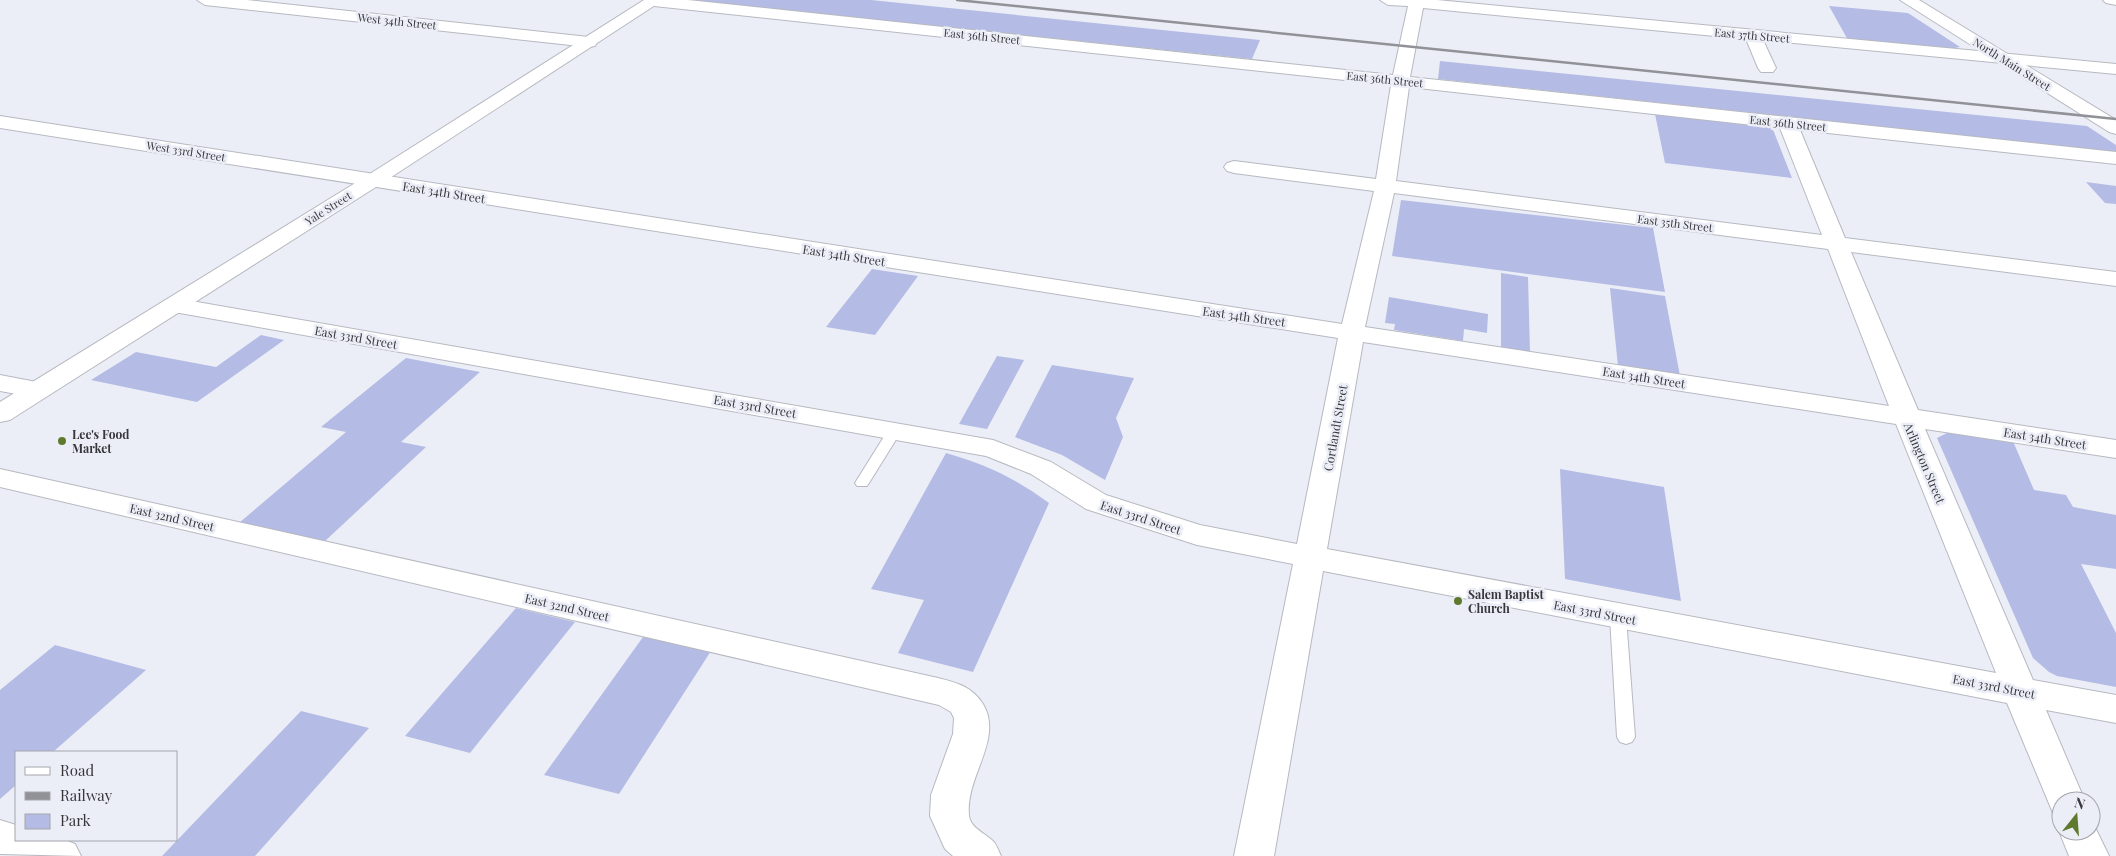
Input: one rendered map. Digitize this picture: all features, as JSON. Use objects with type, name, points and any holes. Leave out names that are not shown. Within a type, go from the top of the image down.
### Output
[{"type":"street","name":"West 34th Street","points":[[205,0],[588,42]]},
{"type":"street","name":"Yale Street","points":[[0,414],[372,181],[654,0]]},
{"type":"street","name":"East 36th Street","points":[[654,0],[2116,158]]},
{"type":"street","name":"East 37th Street","points":[[1388,0],[1416,1],[2116,69]]},
{"type":"street","name":"North Main Street","points":[[1908,0],[2116,128]]},
{"type":"street","name":"Cortlandt Street","points":[[1254,856],[1352,332],[1385,186],[1400,81],[1416,1]]},
{"type":"street","points":[[1752,35],[1767,68]]},
{"type":"street","name":"West 33rd Street","points":[[0,122],[372,181]]},
{"type":"street","name":"Arlington Street","points":[[1788,123],[1907,419],[2062,791]]},
{"type":"street","name":"East 35th Street","points":[[1234,167],[2116,279]]},
{"type":"street","name":"East 34th Street","points":[[372,181],[1907,419],[2116,449]]},
{"type":"street","name":"East 33rd Street","points":[[174,305],[895,430],[993,450],[1040,468],[1096,502],[1197,535],[1618,617],[2116,709]]},
{"type":"street","points":[[0,383],[38,390]]},
{"type":"street","name":"East 32nd Street","points":[[0,478],[956,697],[964,703],[969,712],[972,721],[972,732],[951,794],[949,818],[952,829],[960,840],[981,856]]},
{"type":"street","points":[[0,837],[61,856]]},
{"type":"street","points":[[2082,841],[2089,856]]},
{"type":"lane","points":[[862,483],[895,430]]},
{"type":"lane","points":[[1618,617],[1626,737]]},
{"type":"green space","points":[[686,0],[871,0],[1260,40],[1252,59]]},
{"type":"green space","points":[[1829,6],[1908,13],[1960,47],[1950,49],[1848,40]]},
{"type":"green space","points":[[1440,61],[2087,126],[2116,145],[2116,152],[1438,79]]},
{"type":"green space","points":[[1655,114],[1772,127],[1792,178],[1665,163]]},
{"type":"green space","points":[[2086,182],[2116,186],[2116,204],[2105,203]]},
{"type":"green space","points":[[1401,200],[1653,228],[1665,292],[1392,256]]},
{"type":"green space","points":[[872,269],[918,276],[875,335],[826,327]]},
{"type":"green space","points":[[1501,273],[1528,277],[1530,353],[1501,349]]},
{"type":"green space","points":[[1610,288],[1665,296],[1680,376],[1618,366]]},
{"type":"green space","points":[[1389,297],[1488,314],[1487,333],[1464,329],[1463,341],[1394,330],[1395,324],[1385,323]]},
{"type":"green space","points":[[261,335],[284,340],[197,402],[91,380],[136,352],[216,367]]},
{"type":"green space","points":[[997,356],[1024,360],[987,429],[959,424]]},
{"type":"green space","points":[[406,358],[480,372],[401,442],[426,447],[324,542],[239,523],[346,432],[321,427]]},
{"type":"green space","points":[[1052,365],[1134,378],[1116,418],[1123,437],[1105,480],[1062,455],[1015,437]]},
{"type":"green space","points":[[1951,431],[2012,439],[2034,490],[2066,495],[2073,507],[2116,515],[2116,569],[2081,564],[2116,633],[2116,687],[2057,676],[2049,672],[2033,658],[1937,438]]},
{"type":"green space","points":[[946,453],[1000,473],[1049,503],[973,672],[898,653],[924,600],[871,589]]},
{"type":"green space","points":[[1560,469],[1664,487],[1681,601],[1565,579]]},
{"type":"green space","points":[[516,608],[575,622],[470,753],[405,736]]},
{"type":"green space","points":[[643,637],[711,651],[619,794],[544,775]]},
{"type":"green space","points":[[55,645],[146,670],[54,751],[15,751],[15,786],[0,799],[0,690]]},
{"type":"green space","points":[[301,711],[369,728],[255,856],[162,856]]},
{"type":"railway","points":[[957,0],[2116,119]]},
{"type":"place","name":"Lee's Food Market","points":[[62,441]]},
{"type":"place","name":"Salem Baptist Church","points":[[1458,601]]}]
